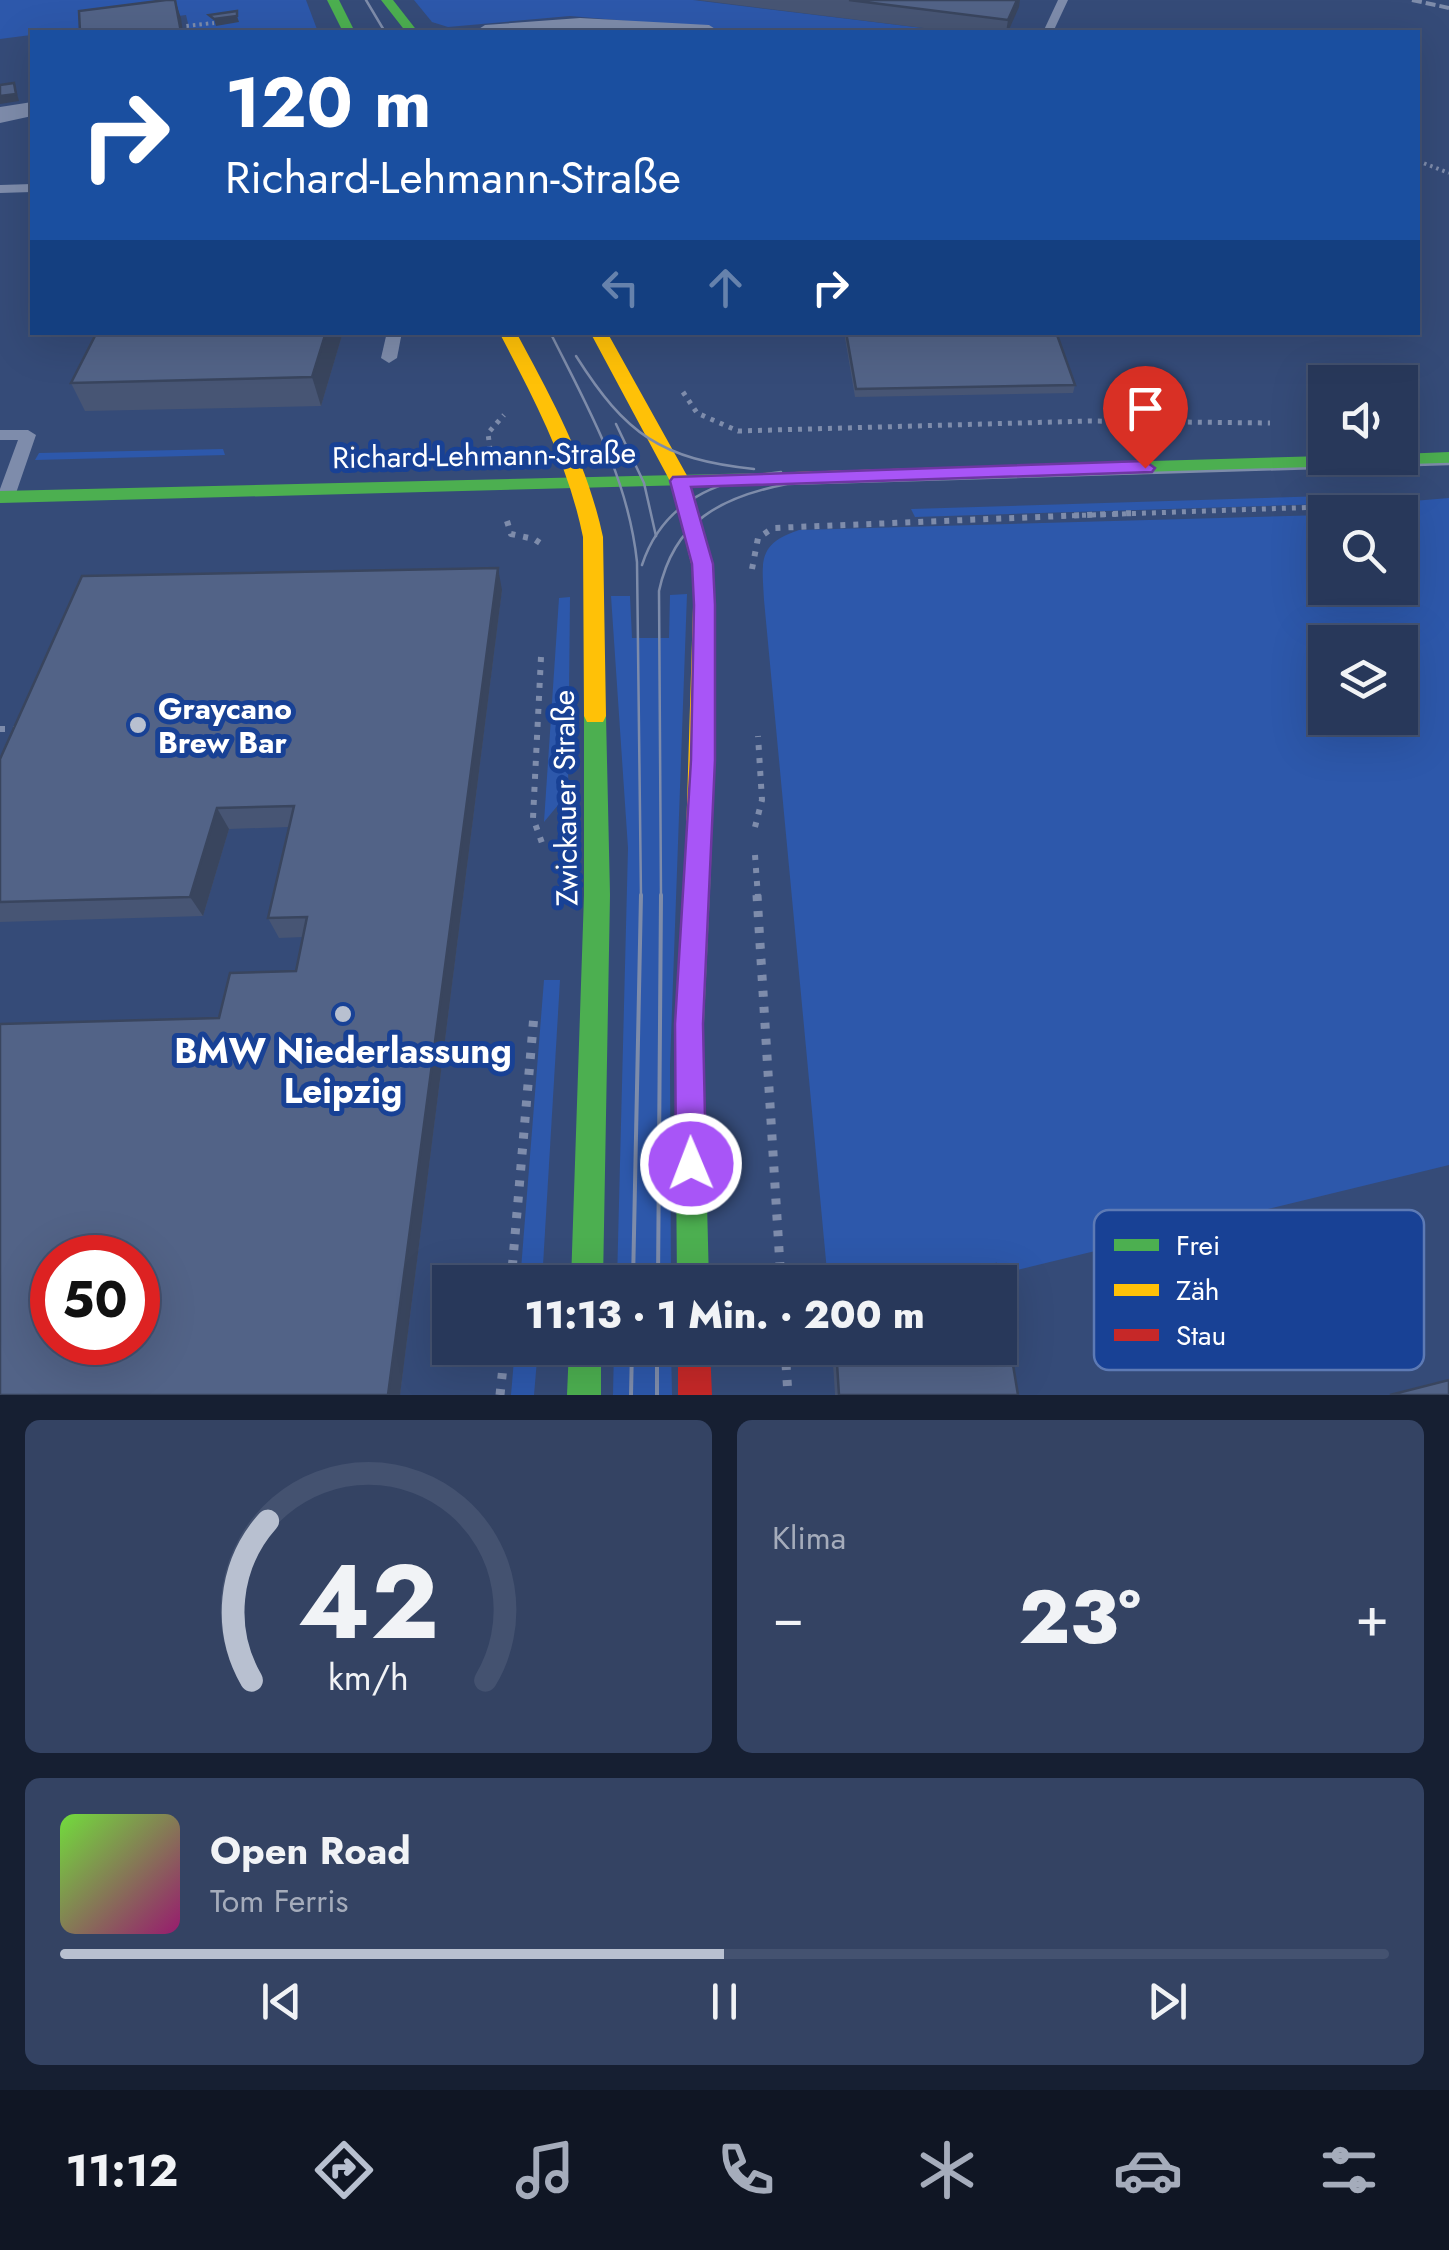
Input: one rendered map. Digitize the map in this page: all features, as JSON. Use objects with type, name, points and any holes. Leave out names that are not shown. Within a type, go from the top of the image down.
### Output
[{"type":"main road","points":[[333,0],[348,30]]},
{"type":"main road","points":[[387,0],[410,30]]},
{"type":"main road","name":"Zwickauer Straße","points":[[509,335],[558,426],[583,484],[592,537],[597,896],[587,1265]]},
{"type":"main road","points":[[600,335],[680,481],[702,564],[703,760],[689,1045],[693,1265]]},
{"type":"main road","name":"Richard-Lehmann-Straße","points":[[3,496],[583,484],[1449,458]]},
{"type":"main road","points":[[584,1395],[585,1365]]},
{"type":"main road","points":[[694,1365],[695,1395]]},
{"type":"street","points":[[509,30],[580,24],[677,30]]},
{"type":"lane","points":[[1049,30],[1064,0]]},
{"type":"lane","points":[[0,189],[30,188]]},
{"type":"lane","points":[[389,358],[394,335]]},
{"type":"lane","points":[[0,435],[28,434],[3,496]]},
{"type":"path","points":[[187,30],[186,26],[214,23]]},
{"type":"path","points":[[1420,161],[1449,172]]},
{"type":"path","points":[[678,383],[697,413],[738,431],[1071,422],[1272,423]]},
{"type":"path","points":[[488,441],[488,433],[504,418],[505,406]]},
{"type":"path","points":[[774,528],[1308,508]]},
{"type":"path","points":[[508,528],[510,534],[534,539],[550,550],[548,563]]},
{"type":"path","points":[[542,648],[533,818],[542,840],[542,860]]},
{"type":"path","points":[[0,730],[37,729]]},
{"type":"path","points":[[755,853],[780,1265]]},
{"type":"path","points":[[512,1265],[534,1012]]},
{"type":"path","points":[[500,1395],[503,1365]]},
{"type":"path","points":[[786,1365],[788,1395]]},
{"type":"shaded area","points":[[0,0],[306,0],[317,30],[190,30],[186,15],[70,30],[30,30],[30,35],[0,39]]},
{"type":"shaded area","points":[[414,0],[693,0],[940,30],[733,30],[570,16],[448,27],[432,22]]},
{"type":"shaded area","points":[[223,449],[225,455],[35,460],[39,453]]},
{"type":"shaded area","points":[[1308,497],[1308,505],[915,517],[911,509]]},
{"type":"shaded area","points":[[1449,498],[1449,1165],[1264,1210],[1094,1210],[1094,1251],[1017,1270],[1017,1265],[826,1265],[764,600],[763,564],[769,548],[799,530],[1308,515],[1308,605],[1418,605],[1418,501]]},
{"type":"shaded area","points":[[687,594],[670,1065],[671,1265],[617,1265],[628,848],[611,596],[630,596],[632,638],[669,638],[670,595]]},
{"type":"shaded area","points":[[570,597],[568,793],[544,822],[559,598]]},
{"type":"shaded area","points":[[544,980],[560,980],[543,1265],[521,1265]]},
{"type":"shaded area","points":[[514,1365],[537,1365],[534,1395],[511,1395]]},
{"type":"shaded area","points":[[614,1365],[671,1365],[672,1395],[613,1395]]},
{"type":"building","points":[[175,0],[181,30],[80,30],[79,11]]},
{"type":"building","points":[[849,0],[1017,0],[1008,20]]},
{"type":"building","points":[[237,11],[237,16],[214,19],[209,15]]},
{"type":"building","points":[[14,83],[16,94],[0,96],[0,85]]},
{"type":"building","points":[[95,335],[325,335],[312,377],[71,383]]},
{"type":"building","points":[[847,335],[1057,335],[1075,385],[856,389]]},
{"type":"building","name":"BMW Niederlassung Leipzig","points":[[498,568],[388,1395],[0,1395],[0,1024],[219,1018],[230,973],[296,971],[307,917],[268,918],[294,806],[217,808],[190,897],[0,902],[0,759],[82,576]]},
{"type":"building","points":[[837,1365],[1013,1365],[1018,1395],[839,1395]]},
{"type":"building","points":[[1449,1380],[1449,1395],[1390,1395]]},
{"type":"tram line","points":[[366,0],[384,30]]},
{"type":"tram line","points":[[552,335],[616,472],[637,562],[641,896]]},
{"type":"tram line","points":[[576,356],[612,406],[649,438],[694,458],[754,469]]},
{"type":"tram line","points":[[616,424],[644,483],[656,536]]},
{"type":"tram line","points":[[661,896],[659,591],[676,547],[689,530],[721,505],[787,484],[1449,464]]},
{"type":"tram line","points":[[656,536],[679,509],[696,497],[736,480],[781,472]]},
{"type":"tram line","points":[[642,565],[656,536]]},
{"type":"tram line","points":[[633,1265],[641,896]]},
{"type":"tram line","points":[[658,1265],[661,896]]},
{"type":"tram line","points":[[631,1395],[632,1365]]},
{"type":"tram line","points":[[657,1365],[657,1395]]},
{"type":"railway","points":[[1412,0],[1449,8]]},
{"type":"traffic: fast","points":[[333,0],[348,30]]},
{"type":"traffic: fast","points":[[387,0],[410,30]]},
{"type":"traffic: fast","points":[[1117,468],[1449,458]]},
{"type":"traffic: fast","points":[[0,497],[761,479]]},
{"type":"traffic: fast","points":[[587,1265],[597,895],[595,716]]},
{"type":"traffic: fast","points":[[693,1265],[689,1045],[698,869]]},
{"type":"traffic: fast","points":[[584,1395],[585,1365]]},
{"type":"traffic: slow","points":[[509,335],[559,431],[587,509],[593,537],[595,716]]},
{"type":"traffic: slow","points":[[600,335],[680,481],[704,575],[698,869]]},
{"type":"traffic: slow","points":[[761,479],[1117,468]]},
{"type":"traffic: jam","points":[[694,1365],[695,1395]]},
{"type":"place","name":"Graycano Brew Bar","points":[[138,725]]},
{"type":"place","name":"BMW Niederlassung Leipzig","points":[[343,1014]]},
{"type":"route","points":[[691,1164],[689,1024],[703,760],[704,575],[680,481],[1145,468]]}]
